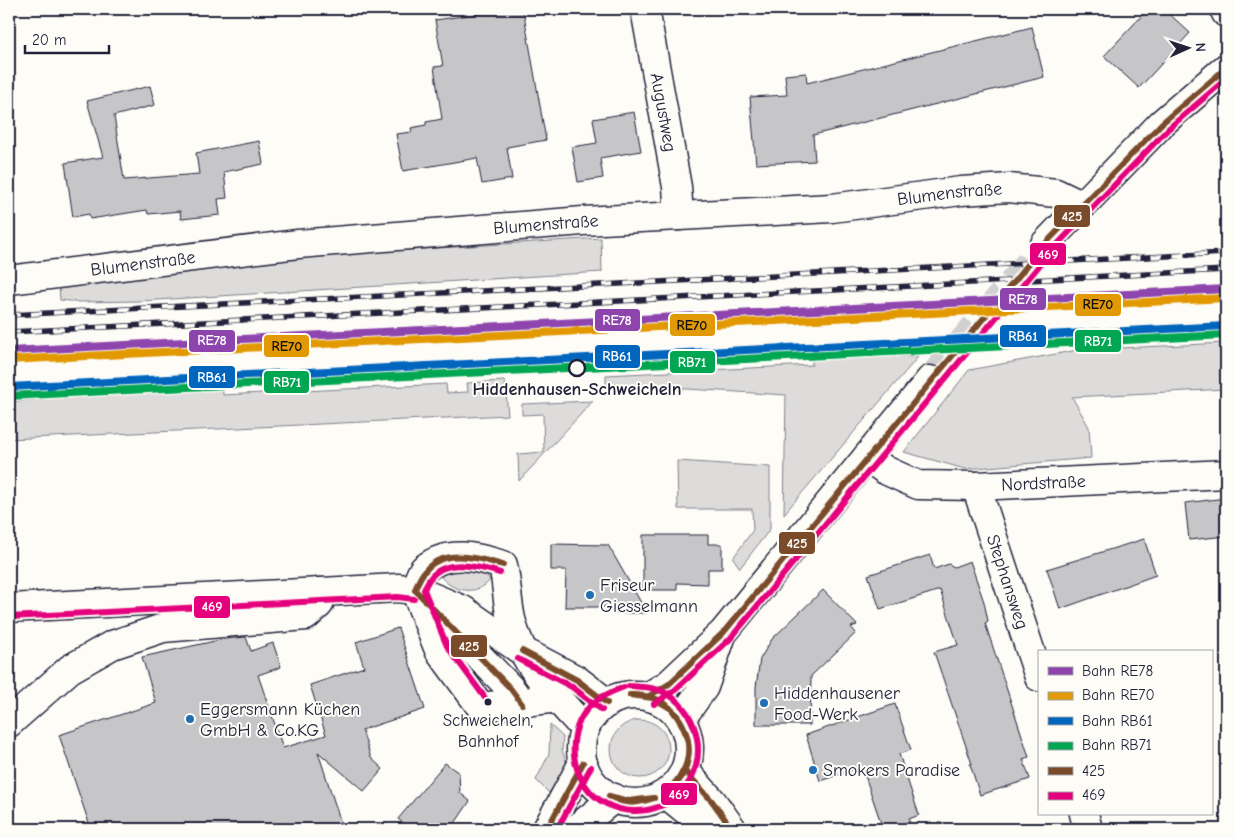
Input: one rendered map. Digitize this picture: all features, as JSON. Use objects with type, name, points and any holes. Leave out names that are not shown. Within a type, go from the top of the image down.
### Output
[{"type":"street","name":"Augustweg","points":[[645,9],[678,187],[679,216]]},
{"type":"street","points":[[1224,9],[1226,13]]},
{"type":"street","points":[[1045,244],[1162,123],[1226,68]]},
{"type":"street","name":"Blumenstraße","points":[[9,280],[298,244],[583,221],[832,208],[1009,188],[1056,193],[1081,205]]},
{"type":"street","points":[[648,696],[669,684],[723,633],[930,380]]},
{"type":"street","name":"Nordstraße","points":[[867,457],[885,470],[918,484],[976,486],[1226,474]]},
{"type":"street","name":"Stephansweg","points":[[976,486],[1038,674]]},
{"type":"street","points":[[415,590],[423,569],[446,557],[475,556],[503,566],[508,586],[511,618],[522,651],[544,683],[585,729]]},
{"type":"street","points":[[9,608],[398,588],[415,590],[464,610],[522,651],[577,680],[607,703]]},
{"type":"street","points":[[415,590],[516,696],[558,698]]},
{"type":"street","points":[[9,723],[70,669],[112,645],[163,628],[306,616],[319,604],[320,592]]},
{"type":"street","points":[[110,603],[112,645]]},
{"type":"street","points":[[681,719],[704,687],[723,633]]},
{"type":"street","points":[[628,695],[648,696],[672,708],[681,719],[687,731],[689,745],[685,771],[680,780],[666,794],[639,803],[614,798],[600,790],[590,778],[583,763],[581,751],[585,729],[594,714],[607,703],[628,695]]},
{"type":"street","points":[[547,829],[583,763]]},
{"type":"street","points":[[685,771],[712,801],[732,829]]},
{"type":"street","points":[[666,794],[710,829]]},
{"type":"street","points":[[576,829],[614,798]]},
{"type":"street","points":[[1085,816],[1088,829]]},
{"type":"shaded area","points":[[601,238],[602,272],[140,301],[79,302],[60,300],[59,286],[275,258]]},
{"type":"shaded area","points":[[1226,343],[1226,389],[1072,397],[1089,427],[1091,458],[965,469],[904,452],[969,370],[1078,350]]},
{"type":"shaded area","points":[[812,353],[918,357],[784,514],[786,395],[606,384],[606,375],[812,365]]},
{"type":"shaded area","points":[[505,381],[508,415],[9,439],[9,402],[222,383],[223,395],[446,384],[447,393],[468,392],[467,383]]},
{"type":"shaded area","points":[[593,401],[519,481],[518,454],[544,452],[543,414],[522,415],[522,404]]},
{"type":"shaded area","points":[[677,461],[770,467],[770,529],[740,568],[733,558],[753,530],[752,509],[678,509]]},
{"type":"shaded area","points":[[459,567],[486,574],[490,580],[479,588],[466,590],[452,586],[441,577],[445,572]]},
{"type":"shaded area","points":[[640,720],[651,722],[664,733],[669,749],[667,760],[656,773],[640,778],[629,776],[616,765],[611,749],[613,738],[624,725]]},
{"type":"shaded area","points":[[550,725],[563,737],[562,750],[567,765],[549,793],[536,780],[549,754]]},
{"type":"building","points":[[483,9],[523,9],[546,140],[507,147],[512,179],[482,184],[477,158],[403,171],[396,134],[412,132],[411,128],[426,125],[426,122],[442,119],[434,67],[443,66],[435,20],[484,13]]},
{"type":"building","points":[[1148,9],[1164,9],[1190,33],[1139,88],[1104,56]]},
{"type":"building","points":[[1032,27],[1044,77],[813,135],[815,161],[756,164],[750,97],[787,95],[785,75],[806,73],[807,83]]},
{"type":"building","points":[[150,86],[155,105],[114,116],[124,180],[199,174],[196,153],[259,141],[263,164],[224,172],[227,198],[218,199],[220,215],[181,219],[180,211],[148,214],[147,210],[90,219],[89,214],[73,217],[65,163],[103,157],[87,101]]},
{"type":"building","points":[[634,112],[641,151],[600,158],[603,178],[578,182],[572,147],[597,143],[593,119]]},
{"type":"building","points":[[1226,498],[1226,536],[1189,540],[1185,503]]},
{"type":"building","points":[[643,535],[708,535],[708,544],[722,544],[722,569],[708,569],[708,584],[677,583],[677,590],[643,590]]},
{"type":"building","points":[[1144,539],[1156,575],[1060,609],[1047,569]]},
{"type":"building","points":[[551,544],[608,545],[647,613],[616,613],[616,607],[565,607],[566,570],[551,570]]},
{"type":"building","points":[[930,555],[934,569],[949,564],[954,567],[970,561],[984,602],[988,621],[985,623],[1029,757],[1023,759],[1030,779],[980,795],[970,764],[972,764],[934,652],[958,645],[940,590],[880,609],[868,575]]},
{"type":"building","points":[[823,590],[857,625],[851,627],[856,633],[811,676],[810,725],[756,725],[756,687],[760,659],[772,639]]},
{"type":"building","name":"Eggersmann Küchen GmbH & Co.KG","points":[[398,628],[425,709],[362,730],[371,758],[383,769],[364,791],[318,752],[343,829],[91,829],[59,735],[156,703],[142,657],[224,639],[246,637],[251,651],[273,643],[281,667],[258,675],[283,748],[326,735],[310,685],[364,667],[356,642]]},
{"type":"building","points":[[895,704],[911,750],[899,754],[919,815],[909,819],[910,829],[883,829],[862,767],[820,781],[806,735]]},
{"type":"building","points":[[445,763],[459,773],[460,793],[470,801],[451,829],[411,829],[398,819]]},
{"type":"tunnel","points":[[930,380],[1045,244]]},
{"type":"railway","points":[[9,315],[1226,253]]},
{"type":"railway","points":[[9,332],[1226,270]]},
{"type":"rail line","name":"RE78","points":[[9,351],[1226,289]]},
{"type":"rail line","name":"RE70","points":[[9,360],[1226,298]]},
{"type":"rail line","name":"RB61","points":[[9,387],[1226,326]]},
{"type":"rail line","name":"RB71","points":[[9,396],[1226,335]]},
{"type":"transit line","name":"425","points":[[649,696],[669,684],[723,633],[1045,244],[1162,123],[1226,68]]},
{"type":"transit line","name":"469","points":[[654,704],[675,690],[730,639],[1052,250],[1168,129],[1226,79]]},
{"type":"transit line","name":"425","points":[[415,590],[421,576],[430,566],[440,560],[463,556],[503,565]]},
{"type":"transit line","name":"469","points":[[488,702],[447,646],[424,590],[437,571],[446,567],[456,565],[478,567],[500,573]]},
{"type":"transit line","name":"425","points":[[415,590],[510,688],[522,704]]},
{"type":"transit line","name":"469","points":[[9,617],[398,597],[414,599]]},
{"type":"transit line","name":"425","points":[[522,651],[577,680],[607,703]]},
{"type":"transit line","name":"469","points":[[518,659],[572,687],[602,710]]},
{"type":"transit line","name":"469","points":[[624,687],[600,698],[590,706],[583,716],[574,738],[575,762],[585,785],[606,804],[619,809],[647,810],[661,806],[673,799],[692,778],[698,752],[697,739],[694,726],[688,714],[669,695],[655,689],[629,686]]},
{"type":"transit line","name":"425","points":[[630,695],[652,697],[670,708]]},
{"type":"transit line","name":"425","points":[[630,695],[653,698],[670,708]]},
{"type":"transit line","name":"425","points":[[664,794],[681,775],[688,755],[686,734],[673,711]]},
{"type":"transit line","name":"425","points":[[664,794],[681,777],[688,755],[686,731],[673,711]]},
{"type":"transit line","name":"425","points":[[547,829],[583,763]]},
{"type":"transit line","name":"469","points":[[557,829],[591,767]]},
{"type":"transit line","name":"425","points":[[685,771],[712,801],[732,829]]},
{"type":"transit line","name":"425","points":[[609,796],[628,801],[654,798]]},
{"type":"transit line","name":"425","points":[[609,796],[631,803],[654,798]]},
{"type":"place","name":"Hiddenhausen-Schweicheln","points":[[577,368]]},
{"type":"place","name":"Friseur Giesselmann","points":[[590,595]]},
{"type":"place","name":"Schweicheln, Bahnhof","points":[[488,702]]},
{"type":"place","name":"Hiddenhausener Food-Werk","points":[[764,703]]},
{"type":"place","name":"Eggersmann Küchen GmbH & Co.KG","points":[[190,719]]},
{"type":"place","name":"Smokers Paradise","points":[[813,770]]}]
